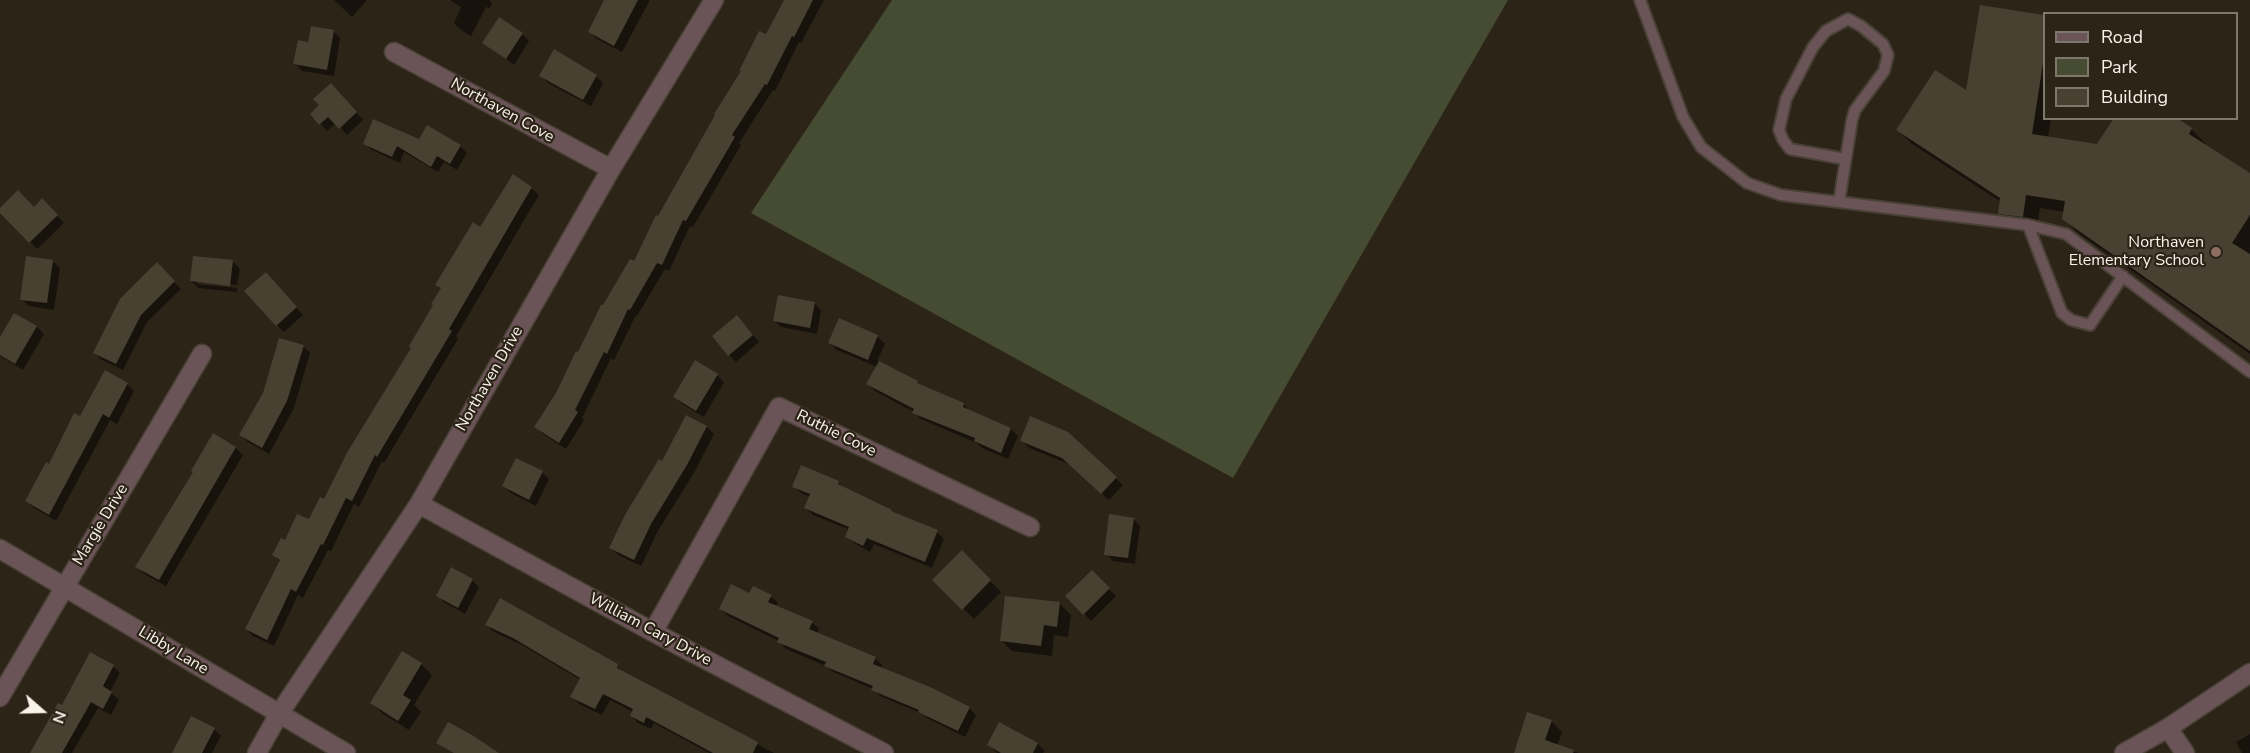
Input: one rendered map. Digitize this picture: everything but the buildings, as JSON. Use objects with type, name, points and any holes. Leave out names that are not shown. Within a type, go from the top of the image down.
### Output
[{"type":"street","name":"Northaven Drive","points":[[257,753],[279,714],[419,504],[610,169],[714,0]]},
{"type":"street","name":"Northaven Cove","points":[[394,52],[610,169]]},
{"type":"street","name":"Margie Drive","points":[[0,697],[202,354]]},
{"type":"street","name":"Ruthie Cove","points":[[652,632],[778,407],[1030,527]]},
{"type":"street","name":"William Cary Drive","points":[[419,504],[652,632],[884,753]]},
{"type":"street","name":"Libby Lane","points":[[0,549],[346,753]]},
{"type":"street","points":[[2124,753],[2168,728],[2250,673]]},
{"type":"street","points":[[2168,728],[2185,753]]},
{"type":"lane","points":[[1640,0],[1683,117],[1701,147],[1747,183],[1781,195],[2028,225],[2066,234],[2250,372]]},
{"type":"lane","points":[[1839,202],[1845,159],[1856,110],[1884,71],[1888,55],[1883,44],[1861,26],[1848,19],[1826,31],[1813,46],[1786,99],[1779,130],[1790,149],[1845,159]]},
{"type":"lane","points":[[2028,225],[2062,313],[2072,320],[2091,325],[2123,276]]},
{"type":"green space","points":[[892,0],[1508,0],[1233,478],[751,213]]},
{"type":"place","name":"Northaven Elementary School","points":[[2216,252]]}]
